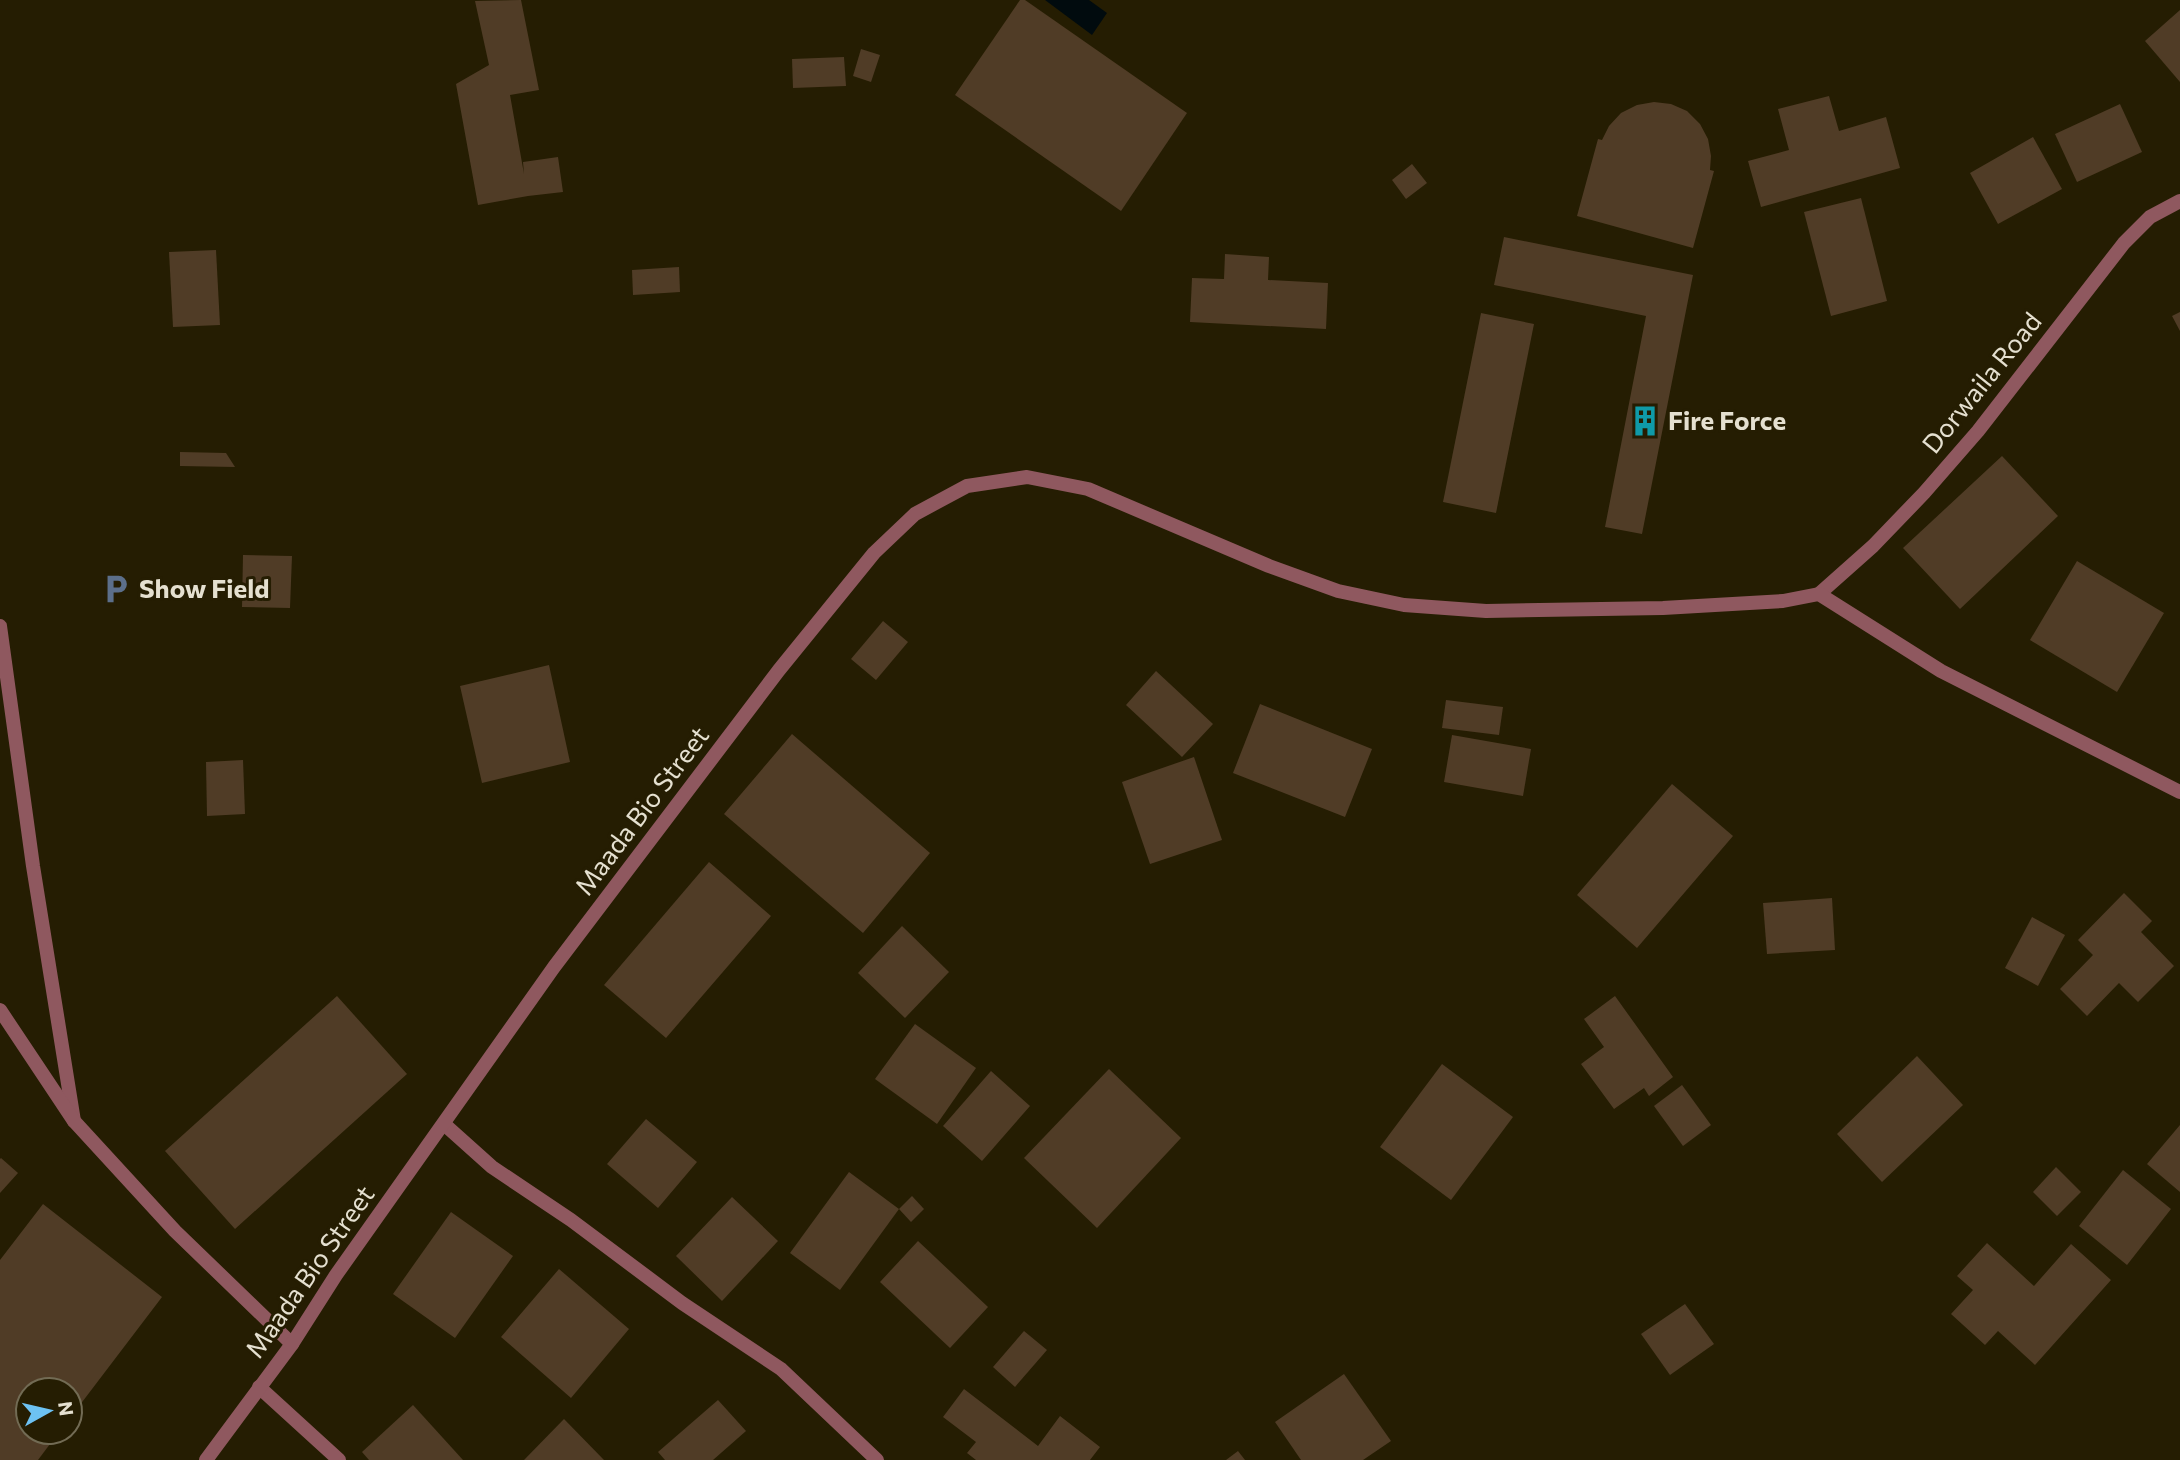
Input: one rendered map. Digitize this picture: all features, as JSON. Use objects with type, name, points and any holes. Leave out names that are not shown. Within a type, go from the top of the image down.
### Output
[{"type":"street","name":"Dorwaila Road","points":[[1819,594],[1873,545],[1942,472],[1986,421],[2124,243],[2150,217],[2180,201]]},
{"type":"street","name":"Maada Bio Street","points":[[206,1460],[292,1344],[336,1275],[554,967],[771,681],[874,553],[915,514],[967,486],[1027,477],[1088,489],[1269,566],[1338,591],[1404,606],[1486,611],[1663,608],[1783,601],[1819,594]]},
{"type":"street","points":[[1819,594],[1941,671],[2180,792]]},
{"type":"street","points":[[0,626],[33,866],[74,1122]]},
{"type":"street","points":[[0,1010],[74,1122],[175,1231],[292,1344]]},
{"type":"street","points":[[444,1124],[492,1167],[571,1220],[682,1303],[781,1369],[877,1460]]},
{"type":"street","points":[[259,1387],[339,1460]]},
{"type":"shaded area","points":[[1045,0],[1089,0],[1107,13],[1092,35]]},
{"type":"building","points":[[521,0],[539,90],[510,95],[524,174],[523,162],[558,157],[563,192],[478,205],[456,84],[489,65],[475,1]]},
{"type":"building","points":[[1020,0],[1025,0],[1187,113],[1121,211],[955,95]]},
{"type":"building","points":[[2180,10],[2180,82],[2145,41]]},
{"type":"building","points":[[861,49],[880,55],[871,82],[853,76]]},
{"type":"building","points":[[844,57],[846,86],[793,88],[792,59]]},
{"type":"building","points":[[1829,96],[1839,131],[1886,117],[1900,168],[1761,207],[1748,161],[1789,150],[1778,109]]},
{"type":"building","points":[[1654,102],[1671,104],[1687,111],[1700,124],[1708,139],[1710,170],[1714,171],[1693,248],[1577,216],[1598,139],[1602,140],[1609,126],[1621,113],[1637,105]]},
{"type":"building","points":[[2120,104],[2142,152],[2077,182],[2055,134]]},
{"type":"building","points":[[2033,137],[2062,189],[1998,224],[1970,173]]},
{"type":"building","points":[[1412,164],[1427,183],[1406,199],[1392,180]]},
{"type":"building","points":[[1861,198],[1887,301],[1831,316],[1804,212]]},
{"type":"building","name":"Fire Force","points":[[1504,237],[1693,275],[1642,534],[1605,527],[1646,316],[1494,285]]},
{"type":"building","points":[[216,250],[220,325],[173,327],[169,252]]},
{"type":"building","points":[[1225,254],[1269,257],[1268,280],[1328,283],[1326,329],[1190,322],[1192,278],[1224,279]]},
{"type":"building","points":[[679,267],[680,292],[633,295],[632,270]]},
{"type":"building","points":[[2180,312],[2180,331],[2172,316]]},
{"type":"building","points":[[1481,313],[1534,324],[1496,513],[1443,502]]},
{"type":"building","points":[[180,452],[226,453],[235,467],[180,466]]},
{"type":"building","points":[[2002,456],[2058,516],[1960,609],[1903,548]]},
{"type":"building","points":[[243,555],[292,556],[290,608],[242,607]]},
{"type":"building","points":[[2077,561],[2164,613],[2117,692],[2030,640]]},
{"type":"building","points":[[883,621],[908,642],[876,680],[851,659]]},
{"type":"building","points":[[549,665],[570,762],[482,783],[460,686]]},
{"type":"building","points":[[1156,671],[1213,724],[1182,757],[1126,705]]},
{"type":"building","points":[[1446,700],[1503,707],[1499,735],[1442,728]]},
{"type":"building","points":[[1260,704],[1372,749],[1345,817],[1233,773]]},
{"type":"building","points":[[792,734],[930,853],[863,933],[724,814]]},
{"type":"building","points":[[1452,735],[1531,749],[1523,796],[1444,782]]},
{"type":"building","points":[[1194,757],[1222,840],[1150,864],[1122,782]]},
{"type":"building","points":[[243,760],[245,814],[207,816],[206,762]]},
{"type":"building","points":[[1672,784],[1733,836],[1637,948],[1577,895]]},
{"type":"building","points":[[709,862],[771,916],[666,1038],[604,985]]},
{"type":"building","points":[[2124,893],[2152,921],[2141,932],[2174,966],[2138,1002],[2119,983],[2087,1016],[2060,989],[2093,955],[2078,940]]},
{"type":"building","points":[[1832,898],[1835,950],[1767,954],[1763,903]]},
{"type":"building","points":[[2032,917],[2065,935],[2038,986],[2005,968]]},
{"type":"building","points":[[902,926],[949,972],[905,1018],[858,973]]},
{"type":"building","points":[[337,996],[407,1074],[235,1229],[165,1151]]},
{"type":"building","points":[[1615,996],[1673,1077],[1649,1096],[1644,1088],[1614,1109],[1581,1064],[1604,1047],[1584,1019]]},
{"type":"building","points":[[915,1024],[976,1068],[937,1124],[875,1079]]},
{"type":"building","points":[[1917,1056],[1963,1105],[1882,1182],[1837,1134]]},
{"type":"building","points":[[1442,1064],[1513,1117],[1451,1200],[1380,1147]]},
{"type":"building","points":[[1109,1069],[1181,1138],[1097,1228],[1024,1158]]},
{"type":"building","points":[[991,1071],[1030,1106],[982,1161],[943,1126]]},
{"type":"building","points":[[1682,1085],[1711,1125],[1683,1146],[1654,1106]]},
{"type":"building","points":[[646,1119],[697,1162],[658,1208],[607,1164]]},
{"type":"building","points":[[2180,1125],[2180,1192],[2147,1164]]},
{"type":"building","points":[[0,1159],[18,1173],[0,1193]]},
{"type":"building","points":[[2056,1167],[2081,1192],[2057,1216],[2033,1192]]},
{"type":"building","points":[[2123,1170],[2171,1209],[2127,1265],[2079,1226]]},
{"type":"building","points":[[849,1172],[899,1209],[840,1290],[790,1253]]},
{"type":"building","points":[[912,1196],[924,1209],[911,1222],[899,1209]]},
{"type":"building","points":[[732,1197],[778,1241],[722,1301],[676,1256]]},
{"type":"building","points":[[43,1204],[162,1297],[84,1400],[84,1376],[14,1376],[14,1446],[48,1446],[38,1460],[0,1460],[0,1260]]},
{"type":"building","points":[[451,1212],[513,1256],[455,1338],[393,1294]]},
{"type":"building","points":[[918,1241],[988,1307],[950,1348],[880,1282]]},
{"type":"building","points":[[1987,1243],[2034,1286],[2071,1244],[2111,1280],[2035,1365],[1998,1331],[1985,1345],[1951,1314],[1973,1290],[1957,1276]]},
{"type":"building","points":[[559,1269],[629,1329],[571,1398],[501,1337]]},
{"type":"building","points":[[1685,1304],[1714,1344],[1670,1375],[1641,1334]]},
{"type":"building","points":[[1024,1331],[1047,1350],[1015,1387],[993,1367]]},
{"type":"building","points":[[1344,1374],[1391,1441],[1363,1460],[1301,1460],[1275,1422]]},
{"type":"building","points":[[964,1389],[1038,1446],[1060,1416],[1100,1447],[1090,1460],[976,1460],[967,1453],[976,1442],[943,1417]]},
{"type":"building","points":[[718,1400],[746,1431],[713,1460],[665,1460],[658,1452]]},
{"type":"building","points":[[413,1405],[463,1460],[369,1460],[362,1452]]},
{"type":"building","points":[[564,1419],[604,1460],[524,1460]]},
{"type":"building","points":[[1238,1451],[1245,1460],[1226,1460]]},
{"type":"place","name":"Fire Force","points":[[1645,421]]},
{"type":"place","name":"Show Field","points":[[116,589]]}]
